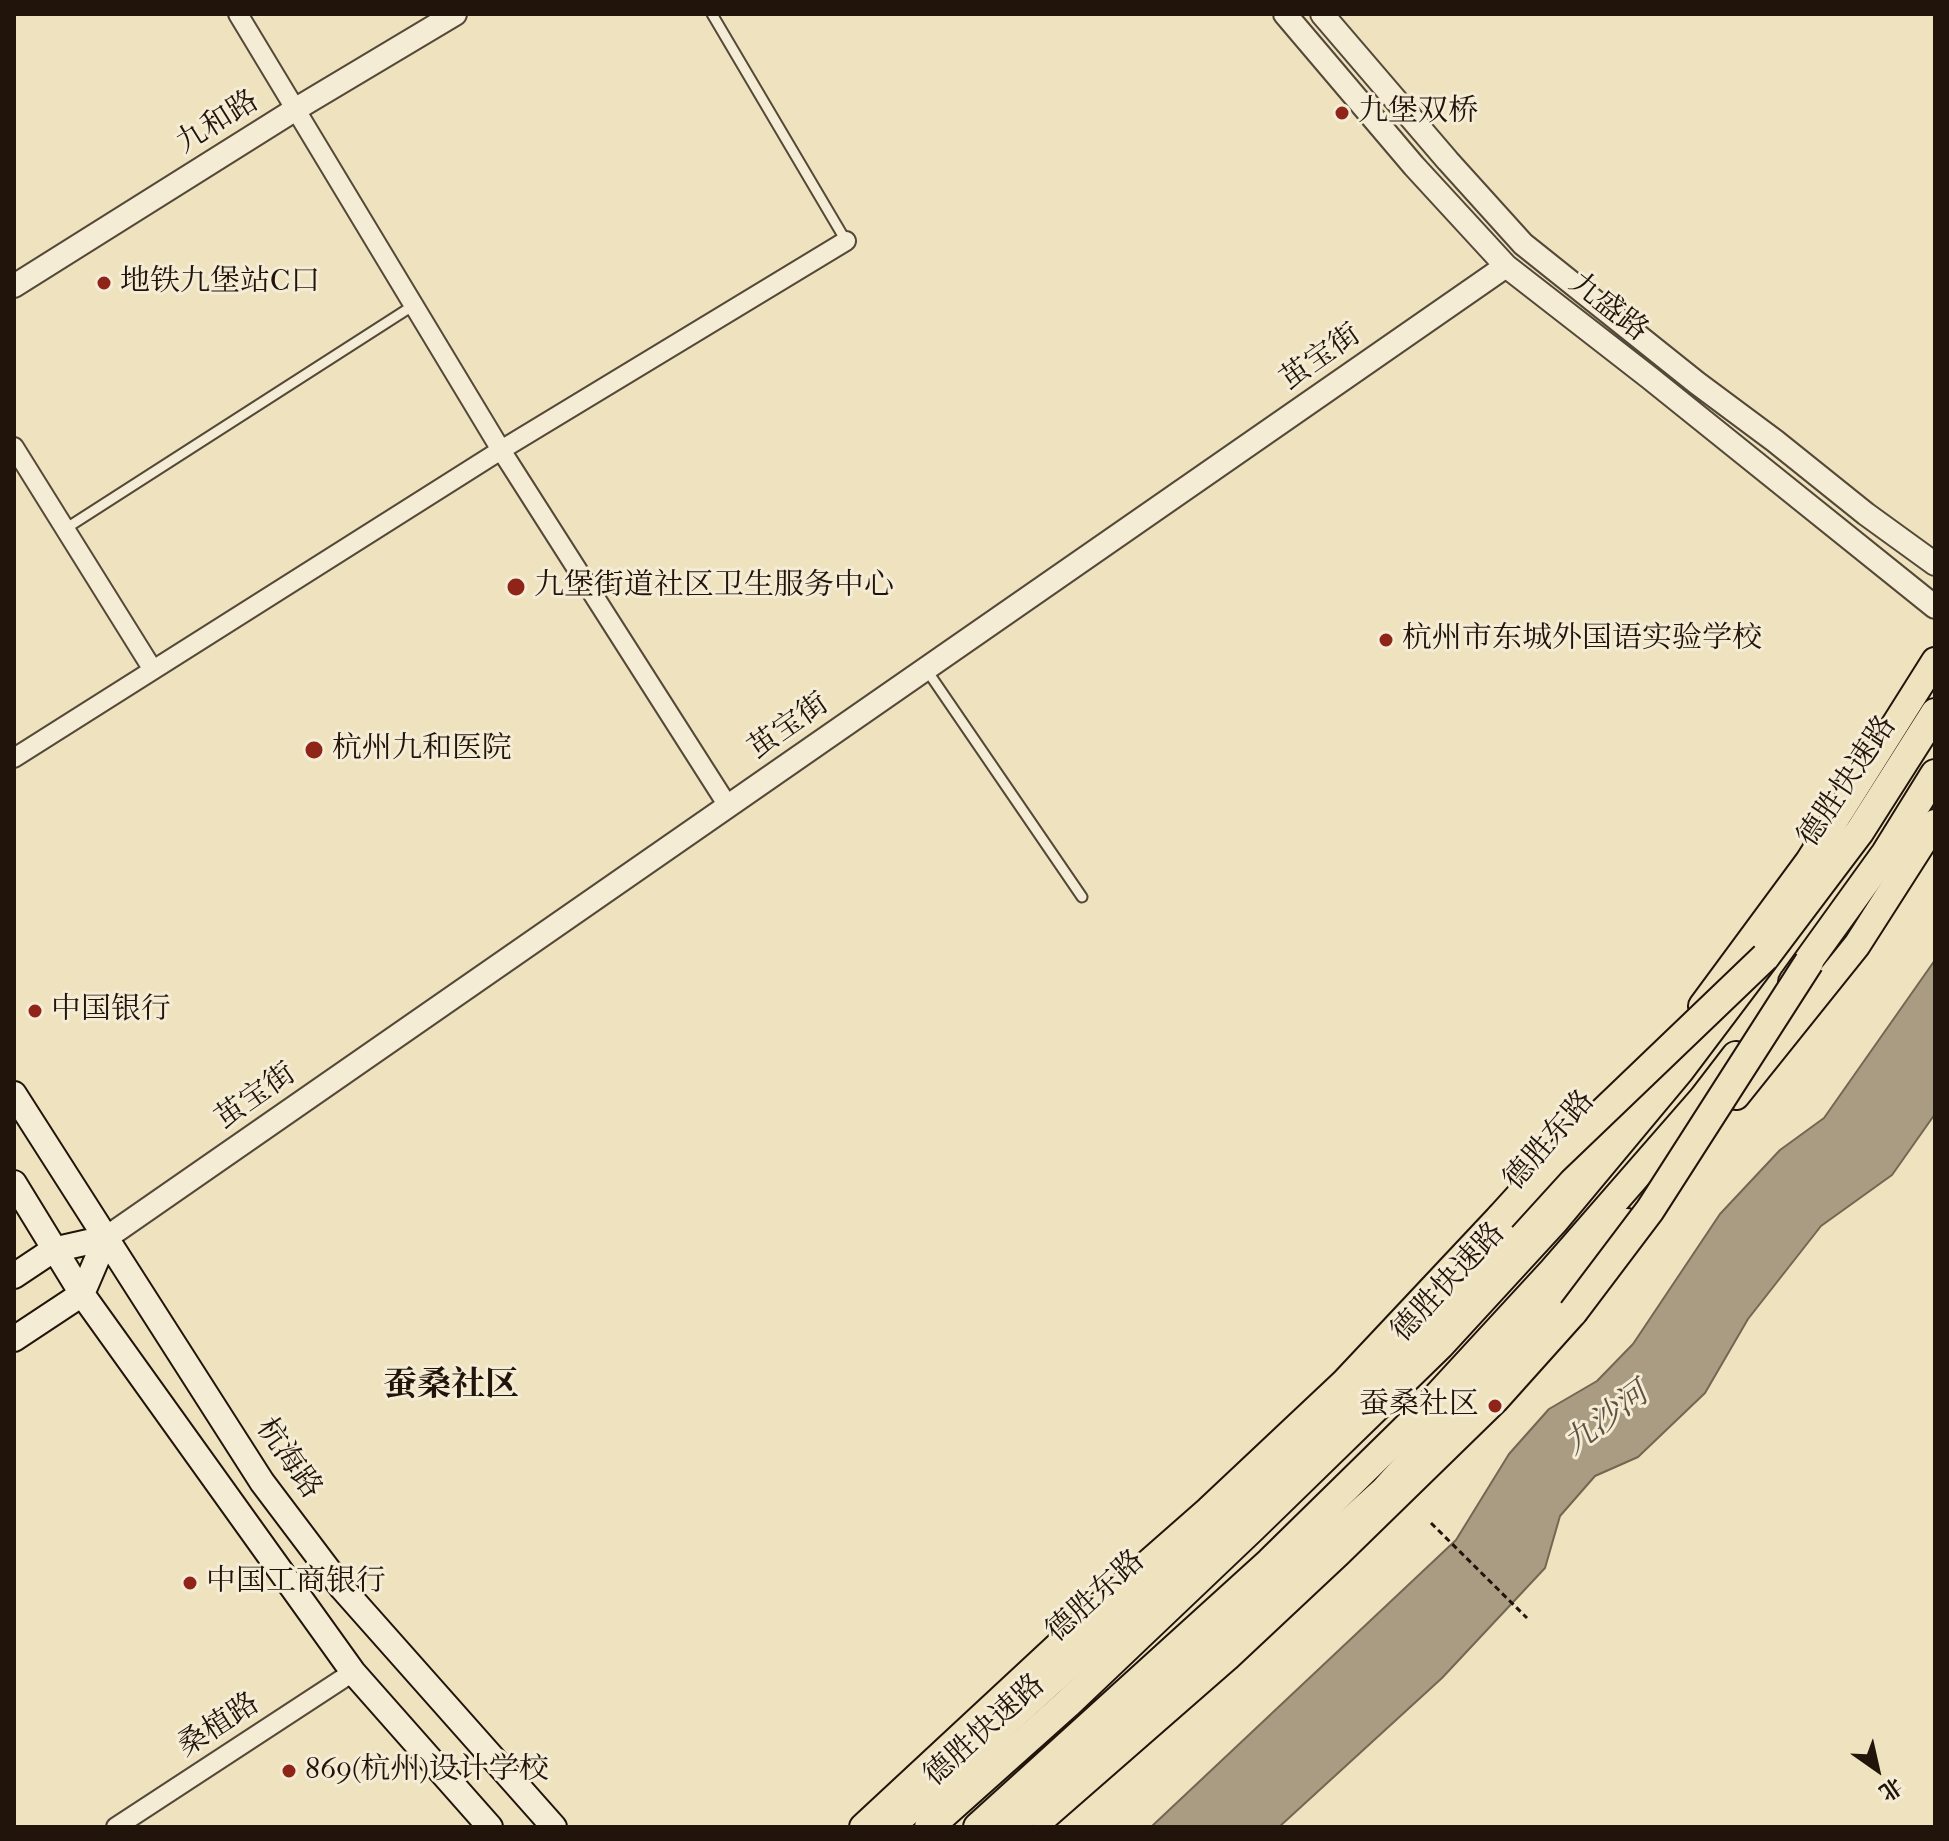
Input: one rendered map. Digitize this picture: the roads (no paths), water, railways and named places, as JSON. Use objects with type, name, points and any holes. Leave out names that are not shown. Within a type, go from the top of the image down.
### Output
[{"type":"highway","name":"德胜快速路","points":[[929,1827],[1068,1703],[1253,1527],[1440,1345],[1554,1221],[1679,1071],[1860,831],[1935,713]]},
{"type":"highway","points":[[1037,1821],[1226,1657],[1338,1552],[1495,1399],[1573,1312],[1650,1210],[1809,962],[1886,853],[1935,774]]},
{"type":"highway","points":[[1102,1605],[1209,1511],[1344,1384],[1551,1162],[1765,957]]},
{"type":"highway","points":[[978,1827],[1270,1562],[1424,1411],[1553,1271],[1693,1110],[1809,962]]},
{"type":"main road","name":"德胜东路","points":[[891,1827],[1203,1544],[1328,1424],[1557,1186],[1685,1030],[1809,861],[1935,661]]},
{"type":"main road","points":[[1011,1827],[1383,1491],[1716,1120],[1857,945],[1935,823]]},
{"type":"main road","name":"杭海路","points":[[14,1094],[262,1482],[342,1588],[554,1827]]},
{"type":"main road","points":[[14,1183],[82,1294],[353,1672],[490,1827]]},
{"type":"main road","points":[[14,1276],[53,1250],[106,1238]]},
{"type":"main road","points":[[14,1339],[82,1294],[106,1238]]},
{"type":"main road","points":[[863,1827],[1102,1605]]},
{"type":"street","points":[[238,14],[501,450],[728,806]]},
{"type":"street","name":"九和路","points":[[14,286],[296,109],[455,14]]},
{"type":"street","name":"九盛路","points":[[1285,14],[1414,166],[1506,266],[1935,607]]},
{"type":"street","name":"九盛路","points":[[1322,14],[1523,244],[1697,383],[1935,564]]},
{"type":"street","points":[[14,758],[501,450],[846,241]]},
{"type":"street","name":"茧宝街","points":[[106,1238],[1506,266]]},
{"type":"street","points":[[14,447],[153,670]]},
{"type":"street","name":"桑植路","points":[[116,1827],[353,1672]]},
{"type":"lane","points":[[712,14],[846,241]]},
{"type":"lane","points":[[65,529],[414,305]]},
{"type":"lane","points":[[926,669],[1082,897]]},
{"type":"water","name":"九沙河","points":[[1935,960],[1935,1114],[1892,1175],[1821,1226],[1748,1319],[1705,1393],[1638,1457],[1595,1476],[1560,1516],[1545,1568],[1442,1678],[1279,1827],[1151,1827],[1456,1540],[1509,1454],[1549,1409],[1597,1381],[1633,1344],[1720,1214],[1780,1150],[1824,1118]]},
{"type":"place","name":"九堡双桥","points":[[1342,113]]},
{"type":"place","name":"地铁九堡站C口","points":[[104,283]]},
{"type":"place","name":"九堡街道社区卫生服务中心","points":[[516,587]]},
{"type":"place","name":"杭州市东城外国语实验学校","points":[[1386,640]]},
{"type":"place","name":"杭州九和医院","points":[[314,750]]},
{"type":"place","name":"中国银行","points":[[35,1011]]},
{"type":"place","name":"蚕桑社区","points":[[1495,1406]]},
{"type":"place","name":"中国工商银行","points":[[190,1583]]},
{"type":"place","name":"869(杭州)设计学校","points":[[289,1771]]},
{"type":"district","name":"蚕桑社区","points":[[451,1387]]}]
